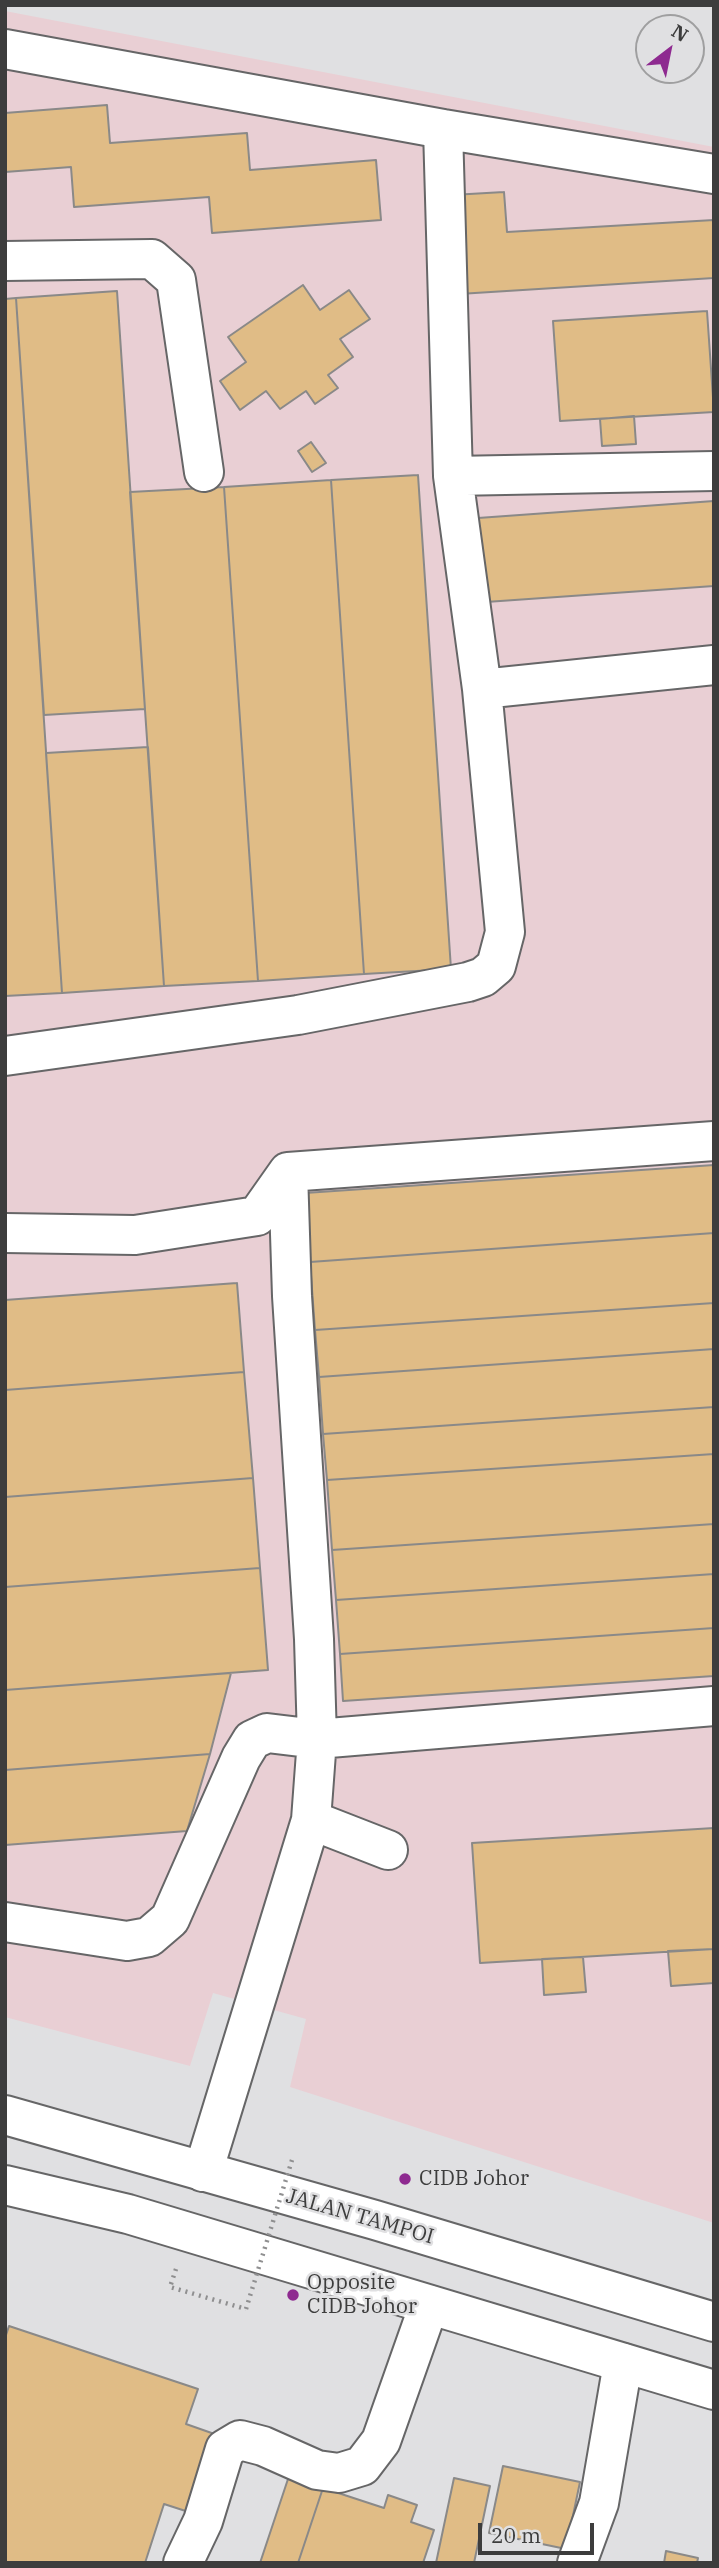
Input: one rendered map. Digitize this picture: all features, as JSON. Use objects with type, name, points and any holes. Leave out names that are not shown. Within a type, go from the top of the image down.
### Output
[{"type":"main road","points":[[5,50],[443,129],[714,174]]},
{"type":"main road","points":[[5,1056],[298,1015],[435,990],[482,977],[496,966],[505,932],[482,689],[453,476],[443,129]]},
{"type":"main road","points":[[5,261],[152,259],[176,280],[204,472]]},
{"type":"main road","points":[[453,476],[714,471]]},
{"type":"main road","points":[[482,689],[714,665]]},
{"type":"main road","points":[[288,1172],[714,1141]]},
{"type":"main road","points":[[5,1233],[135,1235],[257,1216],[288,1172]]},
{"type":"main road","points":[[203,2172],[311,1820],[317,1738],[314,1639],[292,1296],[288,1172]]},
{"type":"main road","points":[[5,1922],[127,1941],[149,1937],[170,1919],[241,1758],[252,1740],[267,1733],[317,1738],[714,1706]]},
{"type":"main road","points":[[311,1820],[388,1850]]},
{"type":"main road","name":"JALAN TAMPOI","points":[[5,2115],[388,2224],[714,2322]]},
{"type":"main road","points":[[5,2185],[128,2214],[714,2390]]},
{"type":"main road","points":[[183,2563],[202,2521],[225,2449],[240,2440],[263,2446],[317,2470],[339,2473],[362,2466],[381,2441],[429,2305]]},
{"type":"main road","points":[[577,2563],[599,2503],[623,2362]]},
{"type":"path","points":[[170,2287],[246,2309],[292,2160]]},
{"type":"shaded area","points":[[5,11],[714,147],[714,2223],[290,2087],[306,2019],[213,1993],[190,2066],[5,2017]]},
{"type":"building","points":[[107,105],[110,143],[247,133],[250,170],[376,160],[381,220],[212,233],[209,197],[74,207],[71,167],[5,172],[5,113]]},
{"type":"building","points":[[504,192],[507,232],[714,220],[714,278],[459,294],[452,195]]},
{"type":"building","points":[[303,285],[320,310],[349,290],[370,319],[340,339],[353,357],[328,375],[338,388],[315,404],[306,391],[280,409],[266,391],[240,410],[220,381],[246,362],[228,337]]},
{"type":"building","points":[[117,291],[145,709],[44,715],[16,298]]},
{"type":"building","points":[[16,298],[62,993],[5,996],[5,299]]},
{"type":"building","points":[[707,311],[714,412],[560,421],[553,321]]},
{"type":"building","points":[[634,416],[636,444],[602,446],[600,419]]},
{"type":"building","points":[[311,442],[326,463],[312,472],[298,451]]},
{"type":"building","points":[[418,475],[451,969],[364,974],[331,480]]},
{"type":"building","points":[[331,480],[364,974],[258,981],[224,487]]},
{"type":"building","points":[[224,487],[258,981],[164,986],[130,492]]},
{"type":"building","points":[[714,501],[714,586],[486,602],[478,518]]},
{"type":"building","points":[[148,747],[164,986],[62,993],[46,753]]},
{"type":"building","points":[[714,1165],[714,1233],[310,1262],[305,1193]]},
{"type":"building","points":[[714,1233],[714,1303],[315,1330],[310,1262]]},
{"type":"building","points":[[237,1283],[244,1372],[5,1390],[5,1300]]},
{"type":"building","points":[[714,1303],[714,1349],[319,1377],[315,1330]]},
{"type":"building","points":[[714,1349],[714,1407],[323,1434],[319,1377]]},
{"type":"building","points":[[244,1372],[253,1478],[5,1497],[5,1390]]},
{"type":"building","points":[[714,1407],[714,1454],[327,1480],[323,1434]]},
{"type":"building","points":[[714,1454],[714,1524],[332,1550],[327,1480]]},
{"type":"building","points":[[253,1478],[260,1568],[5,1587],[5,1497]]},
{"type":"building","points":[[714,1524],[714,1574],[336,1600],[332,1550]]},
{"type":"building","points":[[260,1568],[268,1670],[5,1690],[5,1587]]},
{"type":"building","points":[[714,1574],[714,1628],[340,1654],[336,1600]]},
{"type":"building","points":[[714,1628],[714,1676],[343,1701],[340,1654]]},
{"type":"building","points":[[231,1673],[210,1754],[5,1770],[5,1690]]},
{"type":"building","points":[[210,1754],[187,1831],[5,1845],[5,1770]]},
{"type":"building","points":[[714,1828],[714,1949],[480,1963],[472,1843]]},
{"type":"building","points":[[714,1949],[714,1983],[671,1986],[668,1951]]},
{"type":"building","points":[[583,1957],[586,1992],[544,1995],[542,1959]]},
{"type":"building","points":[[9,2326],[198,2389],[186,2424],[223,2437],[198,2515],[164,2504],[145,2563],[5,2563],[5,2338]]},
{"type":"building","points":[[503,2466],[580,2482],[566,2549],[489,2533]]},
{"type":"building","points":[[289,2476],[323,2488],[298,2563],[260,2563]]},
{"type":"building","points":[[454,2478],[490,2486],[474,2563],[436,2563]]},
{"type":"building","points":[[323,2488],[384,2508],[388,2495],[417,2505],[411,2522],[434,2530],[423,2563],[298,2563]]},
{"type":"building","points":[[666,2551],[698,2558],[697,2563],[664,2563]]},
{"type":"place","name":"CIDB Johor","points":[[405,2179]]},
{"type":"place","name":"Opposite CIDB Johor","points":[[293,2295]]}]
